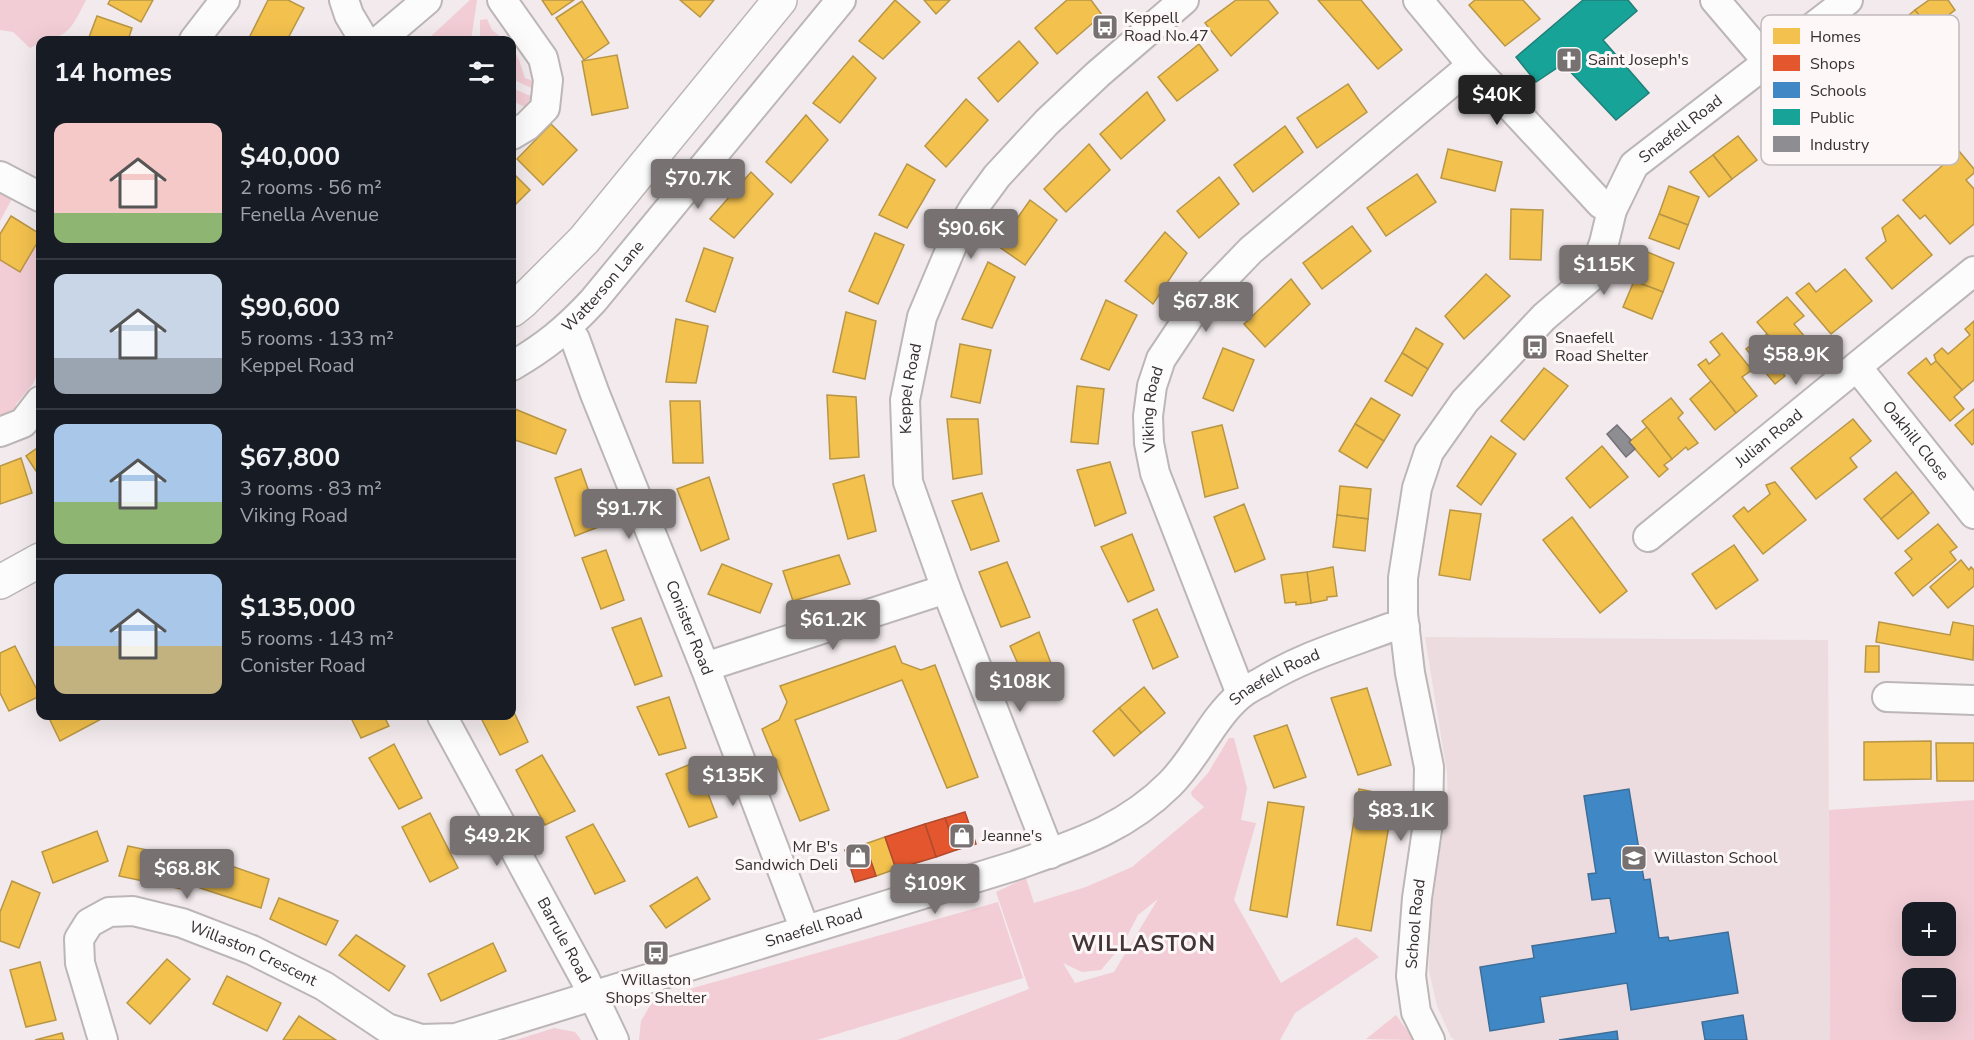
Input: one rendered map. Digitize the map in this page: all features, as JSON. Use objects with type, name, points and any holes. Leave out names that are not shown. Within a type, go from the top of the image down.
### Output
[{"type":"highway","points":[[516,307],[584,240],[780,0]]},
{"type":"highway","points":[[0,582],[36,563]]},
{"type":"street","points":[[197,36],[225,0]]},
{"type":"street","points":[[344,0],[349,15],[362,36]]},
{"type":"street","points":[[385,36],[427,0]]},
{"type":"street","points":[[502,0],[543,58],[548,80],[544,108],[527,126],[516,133]]},
{"type":"street","name":"Watterson Lane","points":[[516,364],[565,330],[593,301],[841,0]]},
{"type":"street","name":"Keppel Road","points":[[1050,854],[946,589],[908,482],[905,400],[922,317],[954,241],[975,206],[997,176],[1055,114],[1184,0]]},
{"type":"street","points":[[1418,0],[1472,65],[1602,204],[1612,210]]},
{"type":"street","points":[[1715,0],[1761,54]]},
{"type":"street","name":"Snaefell Road","points":[[1828,15],[1848,0]]},
{"type":"street","name":"Viking Road","points":[[1241,694],[1155,473],[1149,443],[1148,416],[1152,386],[1161,359],[1195,308],[1251,250],[1472,65]]},
{"type":"street","name":"Snaefell Road","points":[[421,1039],[456,1038],[1014,866],[1093,837],[1120,824],[1170,784],[1193,755],[1217,718],[1241,694],[1287,666],[1389,628],[1405,627],[1403,578],[1417,488],[1429,452],[1465,401],[1544,317],[1592,276],[1604,243],[1612,210],[1634,165],[1761,66]]},
{"type":"street","points":[[0,176],[36,195]]},
{"type":"street","name":"Julian Road","points":[[1648,537],[1974,271]]},
{"type":"street","name":"Conister Road","points":[[565,330],[575,339],[599,405],[705,667],[805,930]]},
{"type":"street","name":"Oakhill Close","points":[[1857,367],[1974,514]]},
{"type":"street","points":[[0,432],[23,423],[36,406]]},
{"type":"street","points":[[705,667],[946,589]]},
{"type":"street","name":"School Road","points":[[1405,627],[1410,673],[1429,767],[1428,823],[1417,898],[1411,976],[1416,1012],[1430,1040]]},
{"type":"street","points":[[1887,697],[1974,700]]},
{"type":"street","name":"Barrule Road","points":[[444,720],[593,996],[614,1040]]},
{"type":"street","name":"Willaston Crescent","points":[[103,1040],[80,963],[79,939],[89,922],[109,912],[133,911],[182,923],[252,950],[324,986],[387,1028],[421,1039]]},
{"type":"shaded area","points":[[0,0],[86,0],[70,28],[60,36],[36,36],[36,45],[30,48],[13,32],[0,30]]},
{"type":"shaded area","points":[[470,0],[477,0],[472,36],[431,36]]},
{"type":"shaded area","points":[[487,19],[492,30],[500,36],[480,36],[480,20]]},
{"type":"shaded area","points":[[516,54],[525,78],[536,82],[536,90],[516,81]]},
{"type":"shaded area","points":[[516,90],[533,97],[524,107],[517,103]]},
{"type":"shaded area","points":[[0,192],[14,195],[0,221]]},
{"type":"shaded area","points":[[36,245],[36,377],[16,404],[14,415],[0,423],[0,260],[20,272]]},
{"type":"shaded area","name":"Willaston School","points":[[1425,637],[1828,640],[1830,1040],[1455,1040],[1451,1037],[1437,1006],[1429,971],[1431,907],[1448,800],[1447,773]]},
{"type":"shaded area","points":[[1229,738],[1234,738],[1247,788],[1241,820],[1256,823],[1234,900],[1281,983],[1356,937],[1379,957],[1295,1013],[1280,1040],[897,1040],[1029,989],[996,892],[1026,878],[1034,903],[1086,887],[1132,867],[1204,807],[1192,796],[1191,792],[1208,773]],"holes":[[[1158,899],[1114,972],[1075,983],[1063,963],[1082,972],[1101,970],[1123,944],[1138,915]]]},
{"type":"shaded area","points":[[1974,800],[1974,1040],[1830,1040],[1829,810]]},
{"type":"shaded area","points":[[998,902],[1023,978],[817,1040],[639,1040],[641,1021],[654,999]]},
{"type":"shaded area","points":[[1396,1015],[1414,1040],[1366,1039]]},
{"type":"shaded area","points":[[554,1028],[575,1032],[581,1040],[516,1040]]},
{"type":"building: Homes","points":[[110,0],[153,0],[141,22],[108,4]]},
{"type":"building: Homes","points":[[268,0],[288,0],[304,8],[289,36],[250,36]]},
{"type":"building: Homes","points":[[542,0],[574,0],[552,15]]},
{"type":"building: Homes","points":[[680,0],[714,0],[700,17]]},
{"type":"building: Homes","points":[[895,0],[920,22],[883,59],[859,41]]},
{"type":"building: Homes","points":[[924,0],[950,0],[936,14]]},
{"type":"building: Homes","points":[[1067,0],[1091,0],[1102,15],[1057,54],[1035,28]]},
{"type":"building: Homes","points":[[1236,0],[1268,0],[1278,13],[1231,56],[1205,23]]},
{"type":"building: Homes","points":[[1318,0],[1361,0],[1402,50],[1378,69]]},
{"type":"building: Homes","points":[[1475,0],[1523,0],[1540,19],[1505,46],[1469,5]]},
{"type":"building: Homes","points":[[1929,0],[1948,0],[1955,10],[1948,15],[1919,15],[1915,10]]},
{"type":"building: Homes","points":[[582,1],[609,43],[584,60],[556,18]]},
{"type":"building: Homes","points":[[1915,10],[1919,15],[1909,15]]},
{"type":"building: Homes","points":[[97,16],[132,28],[129,36],[90,36]]},
{"type":"building: Homes","points":[[1019,41],[1038,63],[998,102],[978,78]]},
{"type":"building: Homes","points":[[1199,44],[1218,70],[1177,101],[1158,77]]},
{"type":"building: Homes","points":[[617,55],[628,108],[592,115],[582,61]]},
{"type":"building: Homes","points":[[853,56],[876,78],[840,123],[813,103]]},
{"type":"building: Homes","points":[[1348,84],[1367,112],[1317,148],[1297,118]]},
{"type":"building: Homes","points":[[1147,92],[1165,120],[1121,159],[1100,134]]},
{"type":"building: Homes","points":[[966,99],[988,120],[946,167],[925,146]]},
{"type":"building: Homes","points":[[806,115],[828,140],[791,183],[766,162]]},
{"type":"building: Homes","points":[[551,124],[577,150],[543,185],[517,159]]},
{"type":"building: Homes","points":[[1285,126],[1303,152],[1253,192],[1234,165]]},
{"type":"building: Homes","points":[[1738,136],[1757,160],[1732,179],[1713,155]]},
{"type":"building: Homes","points":[[1089,144],[1110,170],[1066,212],[1044,189]]},
{"type":"building: Homes","points":[[1448,149],[1502,162],[1495,191],[1441,178]]},
{"type":"building: Homes","points":[[1959,151],[1974,169],[1974,173],[1966,180],[1974,189],[1974,224],[1950,244],[1925,215],[1920,219],[1903,200],[1943,165],[1959,165]]},
{"type":"building: Homes","points":[[1713,155],[1732,179],[1709,197],[1690,172]]},
{"type":"building: Homes","points":[[907,164],[935,180],[907,228],[879,215]]},
{"type":"building: Homes","points":[[751,172],[773,194],[734,238],[710,219]]},
{"type":"building: Homes","points":[[1417,174],[1436,202],[1386,236],[1367,208]]},
{"type":"building: Homes","points":[[516,176],[530,190],[516,204]]},
{"type":"building: Homes","points":[[1219,177],[1239,204],[1199,238],[1177,211]]},
{"type":"building: Homes","points":[[1669,186],[1699,197],[1688,225],[1659,214]]},
{"type":"building: Homes","points":[[1030,200],[1057,220],[1025,265],[998,246]]},
{"type":"building: Homes","points":[[1511,209],[1543,210],[1541,260],[1510,259]]},
{"type":"building: Homes","points":[[1659,214],[1688,225],[1679,249],[1649,238]]},
{"type":"building: Homes","points":[[1898,215],[1932,255],[1892,289],[1866,258],[1886,241],[1882,228]]},
{"type":"building: Homes","points":[[11,216],[36,232],[36,245],[20,272],[0,260],[0,234]]},
{"type":"building: Homes","points":[[1352,226],[1371,251],[1322,289],[1303,263]]},
{"type":"building: Homes","points":[[1165,232],[1187,253],[1153,304],[1125,281]]},
{"type":"building: Homes","points":[[875,233],[904,245],[878,304],[849,291]]},
{"type":"building: Homes","points":[[704,248],[733,258],[715,312],[686,301]]},
{"type":"building: Homes","points":[[1645,251],[1674,263],[1663,292],[1634,281]]},
{"type":"building: Homes","points":[[988,262],[1015,277],[992,328],[962,319]]},
{"type":"building: Homes","points":[[1845,269],[1872,301],[1831,334],[1796,293],[1809,283],[1816,292]]},
{"type":"building: Homes","points":[[1486,274],[1510,296],[1464,339],[1445,316]]},
{"type":"building: Homes","points":[[1291,279],[1310,304],[1265,347],[1244,324]]},
{"type":"building: Homes","points":[[1634,281],[1663,292],[1652,319],[1623,307]]},
{"type":"building: Homes","points":[[1787,297],[1804,316],[1794,324],[1816,350],[1807,358],[1803,353],[1791,362],[1757,322]]},
{"type":"building: Homes","points":[[1106,300],[1137,315],[1109,370],[1081,359]]},
{"type":"building: Homes","points":[[846,312],[876,321],[865,379],[833,372]]},
{"type":"building: Homes","points":[[676,319],[708,326],[696,383],[666,382]]},
{"type":"building: Homes","points":[[1974,321],[1974,380],[1962,390],[1936,361],[1934,355],[1942,348],[1948,354],[1970,335],[1965,329]]},
{"type":"building: Homes","points":[[1416,328],[1443,344],[1428,369],[1402,353]]},
{"type":"building: Homes","points":[[1722,333],[1752,370],[1742,377],[1757,396],[1736,413],[1698,365],[1706,359],[1709,364],[1720,355],[1710,342]]},
{"type":"building: Homes","points":[[1767,334],[1791,362],[1781,371],[1785,376],[1775,384],[1746,349]]},
{"type":"building: Homes","points":[[960,344],[991,350],[980,403],[951,397]]},
{"type":"building: Homes","points":[[1223,348],[1254,360],[1233,411],[1203,398]]},
{"type":"building: Homes","points":[[1402,353],[1428,369],[1412,396],[1385,381]]},
{"type":"building: Homes","points":[[1926,358],[1931,365],[1936,361],[1962,390],[1954,397],[1964,409],[1950,421],[1908,373]]},
{"type":"building: Homes","points":[[1544,368],[1568,386],[1524,440],[1501,421]]},
{"type":"building: Homes","points":[[1711,381],[1736,413],[1715,430],[1690,399]]},
{"type":"building: Homes","points":[[1077,386],[1104,389],[1098,444],[1071,442]]},
{"type":"building: Homes","points":[[827,395],[856,397],[859,457],[830,459]]},
{"type":"building: Homes","points":[[1371,398],[1400,415],[1384,441],[1355,424]]},
{"type":"building: Homes","points":[[1671,398],[1683,413],[1678,418],[1698,443],[1688,450],[1686,447],[1672,459],[1642,421]]},
{"type":"building: Homes","points":[[670,401],[700,401],[703,463],[673,463]]},
{"type":"building: Homes","points":[[516,409],[566,430],[556,454],[516,440]]},
{"type":"building: Homes","points":[[1974,409],[1974,443],[1972,445],[1955,425]]},
{"type":"building: Homes","points":[[947,419],[978,419],[982,474],[953,479]]},
{"type":"building: Homes","points":[[1853,419],[1871,441],[1850,458],[1857,467],[1816,499],[1791,468]]},
{"type":"building: Homes","points":[[1355,424],[1384,441],[1367,468],[1339,451]]},
{"type":"building: Homes","points":[[1222,425],[1238,488],[1205,497],[1192,432]]},
{"type":"building: Homes","points":[[1647,427],[1672,459],[1664,465],[1668,469],[1659,477],[1629,442]]},
{"type":"building: Homes","points":[[1491,436],[1516,454],[1481,505],[1457,486]]},
{"type":"building: Homes","points":[[1602,446],[1628,477],[1590,508],[1566,478]]},
{"type":"building: Homes","points":[[36,449],[36,471],[26,456]]},
{"type":"building: Homes","points":[[21,458],[32,493],[0,504],[0,466]]},
{"type":"building: Homes","points":[[1110,462],[1126,513],[1095,526],[1077,470]]},
{"type":"building: Homes","points":[[581,469],[601,526],[575,536],[555,478]]},
{"type":"building: Homes","points":[[1896,472],[1913,492],[1881,519],[1864,499]]},
{"type":"building: Homes","points":[[864,475],[876,531],[848,539],[833,484]]},
{"type":"building: Homes","points":[[709,477],[729,539],[701,551],[677,489]]},
{"type":"building: Homes","points":[[1775,482],[1806,520],[1763,554],[1733,516],[1744,507],[1748,512],[1770,494],[1766,485]]},
{"type":"building: Homes","points":[[1340,486],[1371,489],[1368,519],[1337,515]]},
{"type":"building: Homes","points":[[1913,492],[1929,513],[1898,539],[1881,519]]},
{"type":"building: Homes","points":[[982,493],[999,541],[971,550],[952,501]]},
{"type":"building: Homes","points":[[1244,504],[1265,559],[1235,572],[1214,517]]},
{"type":"building: Homes","points":[[1450,510],[1481,514],[1470,580],[1439,575]]},
{"type":"building: Homes","points":[[1337,515],[1368,519],[1365,551],[1333,547]]},
{"type":"building: Homes","points":[[1572,517],[1627,591],[1600,613],[1543,540]]},
{"type":"building: Homes","points":[[1938,524],[1957,547],[1950,552],[1956,560],[1913,596],[1895,573],[1912,559],[1905,551]]},
{"type":"building: Homes","points":[[1132,534],[1154,590],[1128,602],[1101,547]]},
{"type":"building: Homes","points":[[1734,545],[1758,580],[1716,609],[1692,574]]},
{"type":"building: Homes","points":[[606,550],[624,600],[601,609],[582,558]]},
{"type":"building: Homes","points":[[839,555],[850,584],[793,601],[783,571]]},
{"type":"building: Homes","points":[[1961,560],[1969,570],[1971,567],[1974,570],[1974,586],[1948,608],[1930,587]]},
{"type":"building: Homes","points":[[1007,562],[1030,617],[1001,627],[979,572]]},
{"type":"building: Homes","points":[[722,564],[772,584],[760,613],[708,594]]},
{"type":"building: Homes","points":[[1333,567],[1337,596],[1311,603],[1307,572]]},
{"type":"building: Homes","points":[[1307,572],[1311,603],[1296,605],[1296,602],[1285,603],[1281,575]]},
{"type":"building: Homes","points":[[1157,609],[1178,657],[1153,669],[1133,620]]},
{"type":"building: Homes","points":[[641,618],[662,676],[635,685],[612,628]]},
{"type":"building: Homes","points":[[1879,622],[1950,635],[1953,622],[1974,626],[1973,660],[1876,642]]},
{"type":"building: Homes","points":[[1039,632],[1057,679],[1030,691],[1010,646]]},
{"type":"building: Homes","points":[[15,646],[36,688],[36,698],[9,711],[0,693],[0,653]]},
{"type":"building: Homes","points":[[895,646],[902,663],[921,670],[935,665],[978,777],[947,788],[902,680],[795,720],[829,810],[800,821],[762,729],[779,720],[787,702],[780,686]]},
{"type":"building: Homes","points":[[1866,646],[1879,646],[1879,672],[1865,672]]},
{"type":"building: Homes","points":[[1144,687],[1165,713],[1141,733],[1119,708]]},
{"type":"building: Homes","points":[[1367,688],[1391,765],[1358,775],[1331,698]]},
{"type":"building: Homes","points":[[669,697],[686,748],[659,755],[637,707]]},
{"type":"building: Homes","points":[[1119,708],[1141,733],[1114,756],[1093,731]]},
{"type":"building: Homes","points":[[516,716],[528,742],[500,755],[482,720],[516,720]]},
{"type":"building: Homes","points":[[50,720],[99,720],[60,741]]},
{"type":"building: Homes","points":[[352,720],[386,720],[389,726],[361,738]]},
{"type":"building: Homes","points":[[1287,725],[1306,777],[1274,788],[1254,736]]},
{"type":"building: Homes","points":[[1931,741],[1931,779],[1864,780],[1864,742]]},
{"type":"building: Homes","points":[[1936,743],[1974,743],[1974,781],[1937,781]]},
{"type":"building: Homes","points":[[394,744],[422,798],[399,809],[369,758]]},
{"type":"building: Homes","points":[[542,755],[575,811],[545,825],[516,770]]},
{"type":"building: Homes","points":[[696,762],[717,817],[689,827],[666,774]]},
{"type":"building: Homes","points":[[1359,789],[1394,796],[1371,931],[1337,925]]},
{"type":"building: Homes","points":[[1268,802],[1304,807],[1287,917],[1250,910]]},
{"type":"building: Homes","points":[[430,813],[458,868],[430,882],[402,827]]},
{"type":"building: Homes","points":[[593,824],[625,881],[595,894],[566,837]]},
{"type":"building: Homes","points":[[97,831],[108,861],[53,883],[42,852]]},
{"type":"building: Homes","points":[[885,837],[896,869],[876,876],[865,844]]},
{"type":"building: Homes","points":[[128,846],[190,859],[182,889],[119,876]]},
{"type":"building: Homes","points":[[208,858],[269,879],[261,908],[200,888]]},
{"type":"building: Homes","points":[[697,877],[710,899],[666,928],[650,906]]},
{"type":"building: Homes","points":[[12,881],[40,893],[19,948],[0,941],[0,912]]},
{"type":"building: Homes","points":[[279,898],[338,921],[326,945],[270,919]]},
{"type":"building: Homes","points":[[356,935],[405,966],[389,991],[339,955]]},
{"type":"building: Homes","points":[[493,943],[506,971],[441,1001],[428,974]]},
{"type":"building: Homes","points":[[167,959],[190,979],[150,1024],[127,1003]]},
{"type":"building: Homes","points":[[40,962],[56,1020],[26,1027],[10,970]]},
{"type":"building: Homes","points":[[227,976],[281,1003],[267,1031],[213,1004]]},
{"type":"building: Homes","points":[[299,1016],[336,1040],[283,1040]]},
{"type":"building: Homes","points":[[62,1033],[64,1040],[35,1040]]},
{"type":"building: Shops","name":"Jeanne's","points":[[965,812],[976,844],[956,850],[945,818]]},
{"type":"building: Shops","points":[[945,818],[956,850],[936,857],[925,824]]},
{"type":"building: Shops","points":[[925,824],[936,857],[896,869],[885,837]]},
{"type":"building: Shops","name":"Mr B's Sandwich Deli","points":[[865,844],[876,876],[855,882],[845,850]]},
{"type":"building: Schools","points":[[1629,789],[1644,880],[1650,879],[1659,938],[1668,937],[1669,941],[1728,932],[1738,993],[1631,1010],[1627,983],[1540,997],[1544,1022],[1490,1031],[1480,967],[1534,958],[1532,946],[1616,933],[1610,898],[1592,900],[1588,874],[1596,873],[1584,796]]},
{"type":"building: Schools","points":[[1743,1015],[1747,1040],[1705,1040],[1702,1022]]},
{"type":"building: Schools","points":[[1617,1031],[1618,1040],[1559,1040]]},
{"type":"building: Public","name":"Saint Joseph's","points":[[1583,0],[1628,0],[1637,11],[1603,40],[1649,93],[1616,120],[1563,64],[1536,82],[1516,57]]},
{"type":"building: Industry","points":[[1617,425],[1631,440],[1629,442],[1635,449],[1626,457],[1607,434]]},
{"type":"place","name":"Keppell Road No.47","points":[[1105,27]]},
{"type":"place","name":"Saint Joseph's","points":[[1569,60]]},
{"type":"place","name":"Snaefell Road Shelter","points":[[1535,347]]},
{"type":"place","name":"Jeanne's","points":[[962,836]]},
{"type":"place","name":"Mr B's Sandwich Deli","points":[[858,856]]},
{"type":"place","name":"Willaston School","points":[[1634,858]]},
{"type":"place","name":"Willaston Shops Shelter","points":[[656,953]]},
{"type":"district","name":"WILLASTON","points":[[1144,944]]}]
